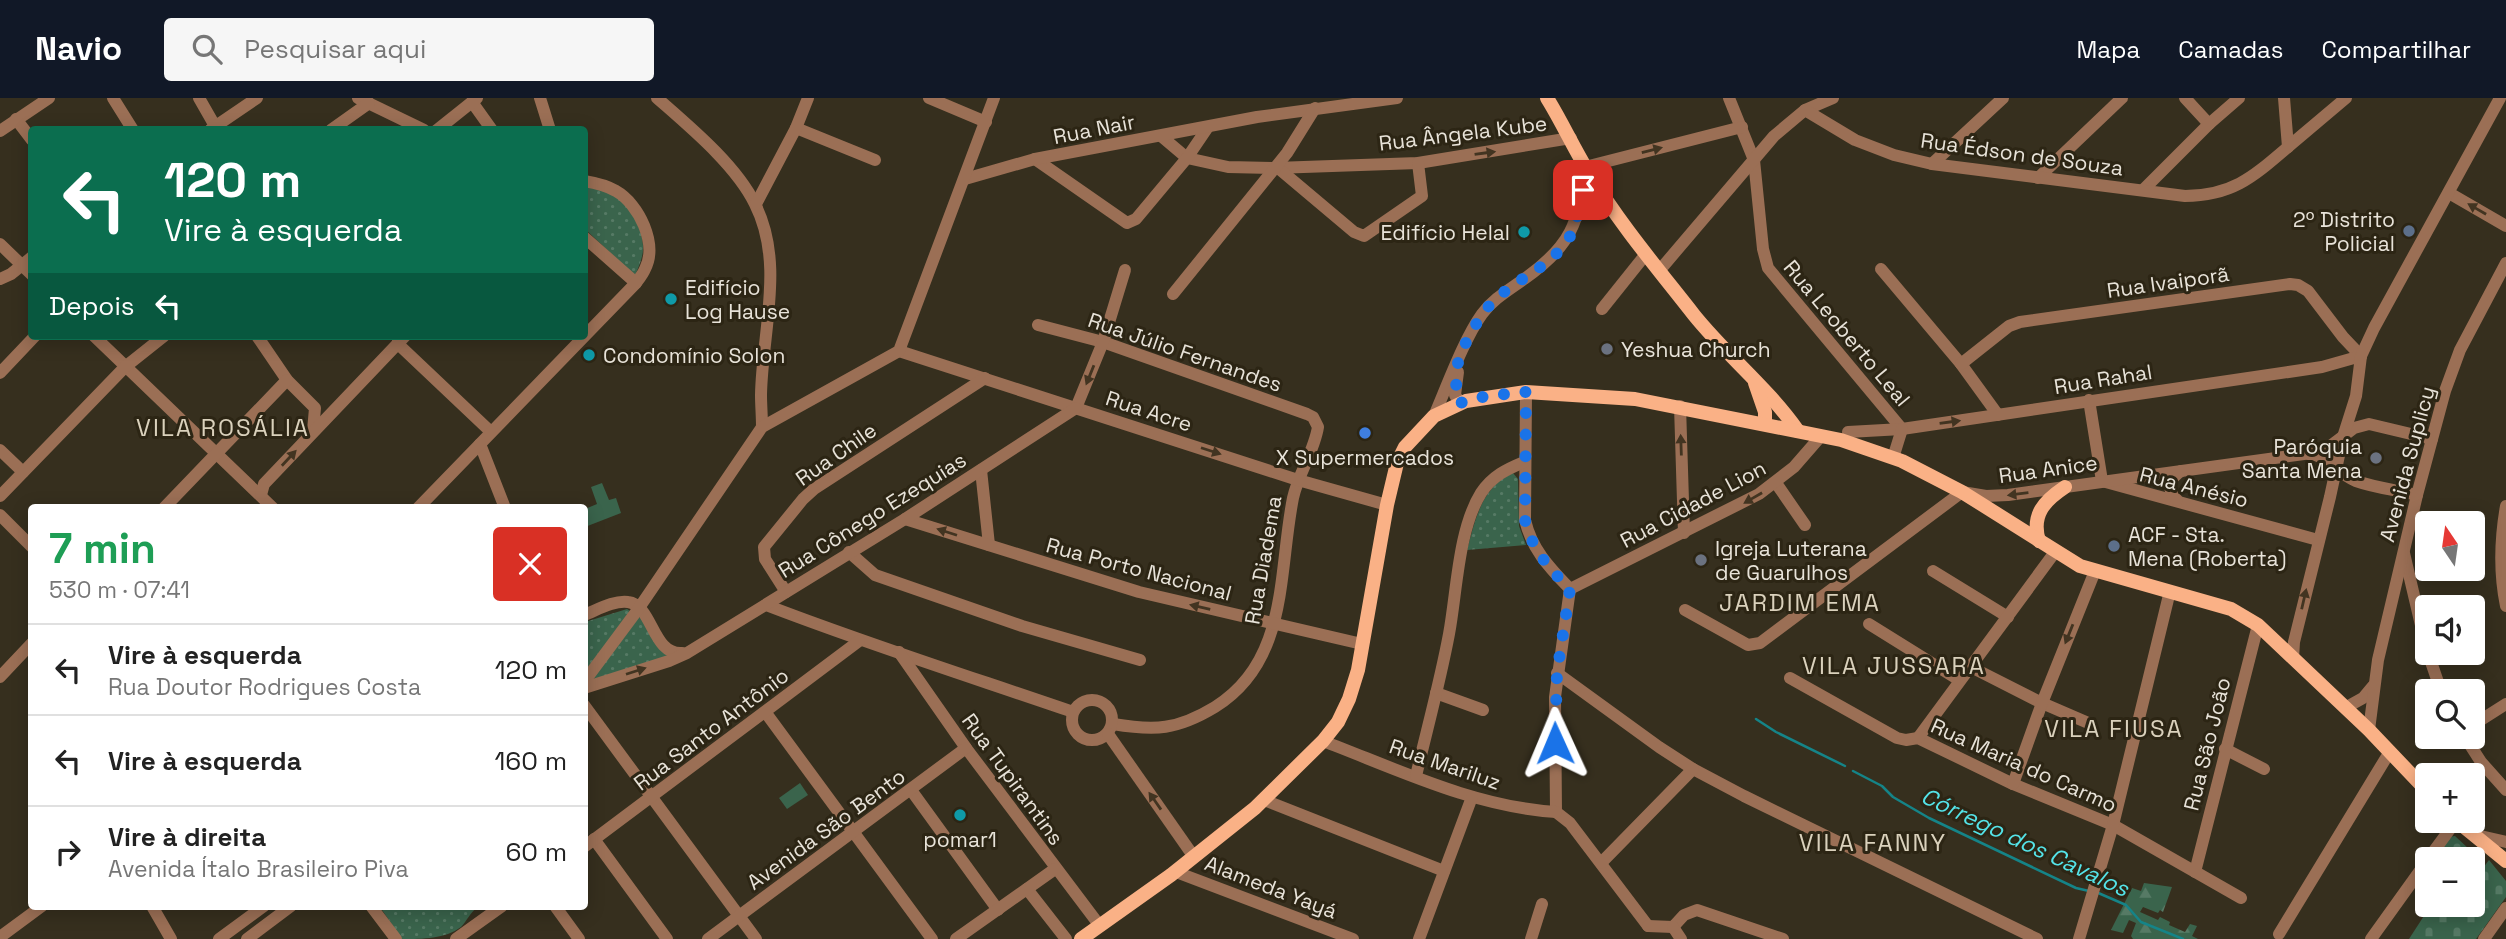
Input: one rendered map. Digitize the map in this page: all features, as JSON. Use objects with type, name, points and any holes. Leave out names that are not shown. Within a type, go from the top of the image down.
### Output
[{"type":"main road","points":[[1547,98],[1586,167],[1626,229],[1696,318],[1755,382],[1775,399],[1798,431]]},
{"type":"main road","points":[[1755,382],[1765,412],[1765,424]]},
{"type":"main road","points":[[1081,939],[1175,872],[1264,800],[1323,741],[1338,722],[1349,699],[1362,644],[1397,463],[1405,447],[1434,416],[1460,403],[1486,396],[1526,392],[1600,396],[1680,406],[1821,436],[1898,456],[1962,492],[2073,563],[2231,609],[2258,625],[2415,779]]},
{"type":"main road","points":[[2039,541],[2037,515],[2045,502],[2065,487]]},
{"type":"main road","points":[[2472,833],[2506,861]]},
{"type":"street","points":[[0,131],[49,98]]},
{"type":"street","points":[[113,98],[130,126]]},
{"type":"street","points":[[199,98],[212,126]]},
{"type":"street","points":[[216,126],[257,98]]},
{"type":"street","points":[[540,98],[549,126]]},
{"type":"street","points":[[657,98],[726,162],[756,204],[768,242],[770,271],[761,395],[762,427]]},
{"type":"street","points":[[756,204],[796,128],[808,98]]},
{"type":"street","points":[[929,98],[986,122]]},
{"type":"street","points":[[588,677],[639,608],[762,427],[899,351],[994,98]]},
{"type":"street","name":"Rua Nair","points":[[965,179],[1035,159],[1315,108],[1398,98]]},
{"type":"street","name":"Rua Leoberto Leal","points":[[1729,98],[1754,160],[1763,249],[1768,268],[1902,429]]},
{"type":"street","points":[[1659,271],[1783,127],[1805,110],[1833,98]]},
{"type":"street","points":[[1932,164],[2003,98]]},
{"type":"street","points":[[2038,178],[2122,98]]},
{"type":"street","points":[[2185,98],[2208,124]]},
{"type":"street","points":[[2143,190],[2208,124],[2239,98]]},
{"type":"street","points":[[2284,98],[2288,147]]},
{"type":"street","name":"Rua Édson de Souza","points":[[1805,110],[1855,140],[1894,155],[1932,164],[2185,196],[2218,193],[2246,182],[2346,98]]},
{"type":"street","points":[[2293,659],[2294,642],[2318,540],[2343,437],[2356,396],[2361,356],[2500,98]]},
{"type":"street","points":[[335,126],[363,100],[405,125]]},
{"type":"street","points":[[442,126],[475,100],[490,126]]},
{"type":"street","points":[[1173,294],[1277,168],[1315,108]]},
{"type":"street","points":[[16,119],[28,135]]},
{"type":"street","points":[[1035,159],[1127,223],[1136,219],[1187,158],[1208,127]]},
{"type":"street","points":[[1434,416],[1483,313],[1497,298],[1545,264],[1566,242],[1573,229],[1586,167],[1742,127]]},
{"type":"street","points":[[796,128],[875,159]]},
{"type":"street","points":[[1161,136],[1187,158]]},
{"type":"street","name":"Rua Ângela Kube","points":[[1187,158],[1228,167],[1418,163],[1571,138]]},
{"type":"street","points":[[1277,168],[1354,232],[1364,236],[1422,196],[1418,163]]},
{"type":"street","points":[[588,182],[619,192],[631,204],[646,233],[648,250],[647,268],[588,332]]},
{"type":"street","points":[[2449,193],[2506,226]]},
{"type":"street","points":[[588,241],[636,283]]},
{"type":"street","points":[[0,244],[26,261],[11,274],[0,279]]},
{"type":"street","points":[[1602,309],[1646,254]]},
{"type":"street","name":"Avenida Suplicy","points":[[2368,730],[2373,685],[2432,439],[2460,350],[2506,263]]},
{"type":"street","points":[[1881,269],[1961,364],[1998,415]]},
{"type":"street","points":[[1076,408],[1103,342],[1125,270]]},
{"type":"street","name":"Rua Ivaiporã","points":[[1961,364],[2009,326],[2020,321],[2290,284],[2308,291],[2361,356]]},
{"type":"street","name":"Rua Júlio Fernandes","points":[[1038,325],[1103,342],[1307,414],[1316,422]]},
{"type":"street","points":[[0,373],[31,340]]},
{"type":"street","points":[[98,340],[216,453],[259,489],[270,504]]},
{"type":"street","points":[[0,496],[125,367],[159,340]]},
{"type":"street","points":[[260,340],[287,380],[314,408],[313,431]]},
{"type":"street","points":[[259,489],[399,340]]},
{"type":"street","points":[[401,340],[491,432]]},
{"type":"street","points":[[422,504],[581,340]]},
{"type":"street","name":"Rua Acre","points":[[899,351],[1298,480],[1387,505]]},
{"type":"street","name":"Rua Rahal","points":[[1849,432],[1902,429],[2322,367],[2361,356]]},
{"type":"street","points":[[1457,365],[1455,397],[1460,403]]},
{"type":"street","name":"Rua Chile","points":[[786,592],[765,559],[764,547],[803,499],[814,489],[985,378]]},
{"type":"street","points":[[168,504],[287,380]]},
{"type":"street","points":[[1526,392],[1525,520],[1536,551],[1570,589],[1555,697],[1556,812],[1570,823],[1648,926]]},
{"type":"street","points":[[2356,396],[2360,415],[2369,424],[2432,439]]},
{"type":"street","points":[[2089,400],[2102,481]]},
{"type":"street","points":[[1680,406],[1684,533]]},
{"type":"street","points":[[314,408],[336,407]]},
{"type":"street","name":"Rua Cônego Ezequias","points":[[588,687],[687,653],[905,519],[1076,408]]},
{"type":"street","name":"Rua Diadema","points":[[1110,729],[1146,730],[1183,723],[1225,700],[1255,670],[1265,652],[1274,624],[1293,496],[1317,434],[1316,422]]},
{"type":"street","name":"Rua Anice","points":[[1962,492],[1986,496],[2008,495],[2304,454],[2329,447],[2354,428],[2369,424]]},
{"type":"street","points":[[1898,456],[1902,429]]},
{"type":"street","name":"Rua Cidade Lion","points":[[1570,589],[1726,513],[1776,483],[1821,436]]},
{"type":"street","points":[[480,444],[503,504]]},
{"type":"street","points":[[0,450],[23,472]]},
{"type":"street","points":[[2304,454],[2322,457],[2347,477],[2358,482]]},
{"type":"street","points":[[1416,776],[1451,622],[1464,538],[1473,510],[1490,481],[1503,471],[1524,462]]},
{"type":"street","points":[[981,470],[989,545]]},
{"type":"street","points":[[2177,500],[2171,493],[2170,483],[2174,475],[2182,470]]},
{"type":"street","name":"Rua Anésio","points":[[2102,481],[2318,540]]},
{"type":"street","points":[[2330,497],[2339,486],[2351,481],[2417,495]]},
{"type":"street","points":[[1776,483],[1805,525]]},
{"type":"street","points":[[1685,610],[1748,645],[1760,643],[1962,492]]},
{"type":"street","points":[[2506,506],[2500,552],[2501,582],[2506,606]]},
{"type":"street","points":[[0,515],[28,543]]},
{"type":"street","name":"Rua Porto Nacional","points":[[905,519],[1139,592],[1362,644]]},
{"type":"street","points":[[849,552],[866,569],[885,579],[1022,626],[1140,660]]},
{"type":"street","points":[[1918,738],[2055,552]]},
{"type":"street","points":[[2404,553],[2415,600]]},
{"type":"street","points":[[588,614],[644,591],[669,564]]},
{"type":"street","points":[[1933,571],[2008,617]]},
{"type":"street","points":[[2013,784],[2095,571]]},
{"type":"street","points":[[2079,939],[2113,825],[2170,591]]},
{"type":"street","points":[[621,602],[632,603],[639,608],[670,652],[687,653]]},
{"type":"street","points":[[766,605],[859,641],[899,652],[1073,712]]},
{"type":"street","points":[[1869,624],[1959,680]]},
{"type":"street","name":"Rua São João","points":[[2196,872],[2258,625]]},
{"type":"street","name":"Rua Santo Antônio","points":[[589,843],[859,641]]},
{"type":"street","points":[[0,677],[28,647]]},
{"type":"street","name":"Rua Tupirantins","points":[[899,652],[966,748],[1100,926]]},
{"type":"street","points":[[1969,666],[2042,703],[2087,722]]},
{"type":"street","points":[[1557,673],[1693,769],[2038,939]]},
{"type":"street","name":"Rua Maria do Carmo","points":[[1790,678],[1898,738],[1918,738],[2013,784],[2113,825],[2241,898]]},
{"type":"street","points":[[2345,708],[2363,698],[2373,685]]},
{"type":"street","points":[[1436,693],[1483,710]]},
{"type":"street","points":[[1095,699],[1107,705],[1113,717],[1110,729],[1095,740],[1081,737],[1073,726],[1073,712],[1082,702],[1095,699]]},
{"type":"street","points":[[2485,717],[2506,704]]},
{"type":"street","points":[[588,710],[756,939]]},
{"type":"street","points":[[766,713],[932,939]]},
{"type":"street","points":[[1110,729],[1194,857]]},
{"type":"street","name":"Rua Mariluz","points":[[1323,741],[1472,797],[1556,812]]},
{"type":"street","name":"Avenida São Bento","points":[[708,939],[855,833],[966,748]]},
{"type":"street","points":[[2225,749],[2264,769]]},
{"type":"street","points":[[2473,749],[2506,790]]},
{"type":"street","points":[[2279,934],[2389,753]]},
{"type":"street","points":[[1601,863],[1693,769]]},
{"type":"street","points":[[911,790],[998,910]]},
{"type":"street","points":[[1419,939],[1472,797]]},
{"type":"street","points":[[1264,800],[1444,870]]},
{"type":"street","points":[[2474,835],[2506,842]]},
{"type":"street","points":[[589,843],[667,939]]},
{"type":"street","points":[[956,939],[1055,869]]},
{"type":"street","name":"Alameda Yayá","points":[[1175,872],[1353,939]]},
{"type":"street","points":[[2371,939],[2415,878]]},
{"type":"street","points":[[1027,889],[1066,939]]},
{"type":"street","points":[[1531,939],[1542,904]]},
{"type":"street","points":[[2484,939],[2506,908]]},
{"type":"street","points":[[0,937],[37,910]]},
{"type":"street","points":[[154,910],[171,939]]},
{"type":"street","points":[[219,939],[259,910]]},
{"type":"street","points":[[247,939],[286,910]]},
{"type":"street","points":[[375,910],[396,939]]},
{"type":"street","points":[[456,939],[496,910]]},
{"type":"street","points":[[558,910],[579,939]]},
{"type":"street","points":[[1648,926],[1673,927],[1684,915],[1697,910],[1783,939]]},
{"type":"street","points":[[1644,939],[1648,926]]},
{"type":"street","points":[[1673,927],[1681,939]]},
{"type":"green space","points":[[588,187],[617,197],[625,204],[640,229],[643,249],[635,276],[588,232]]},
{"type":"green space","points":[[1513,473],[1518,479],[1519,526],[1526,545],[1467,550],[1481,505],[1494,486]]},
{"type":"green space","points":[[602,483],[609,500],[616,498],[621,513],[588,526],[588,508],[597,504],[591,487]]},
{"type":"green space","points":[[627,609],[645,621],[669,657],[588,684],[588,621]]},
{"type":"green space","points":[[800,783],[808,795],[787,809],[779,798]]},
{"type":"green space","points":[[2455,836],[2467,847],[2443,847],[2449,837]]},
{"type":"green space","points":[[2489,860],[2506,881],[2506,897],[2476,939],[2409,939],[2423,917],[2485,917],[2485,865]]},
{"type":"green space","points":[[2144,883],[2172,887],[2163,912],[2160,910],[2158,913],[2143,907],[2140,912],[2158,920],[2160,917],[2170,922],[2169,925],[2185,932],[2190,924],[2197,926],[2192,936],[2198,939],[2133,939],[2131,936],[2136,923],[2129,920],[2123,933],[2111,930],[2132,888],[2141,891]]},
{"type":"green space","points":[[382,910],[474,910],[461,927],[448,934],[402,939]]},
{"type":"waterway","name":"Córrego dos Cavalos","points":[[1756,719],[1776,732],[1845,766]]},
{"type":"waterway","name":"Córrego dos Cavalos","points":[[1853,771],[1882,786],[1893,797],[1929,818],[2076,888],[2089,891]]},
{"type":"waterway","name":"Córrego dos Cavalos","points":[[2096,892],[2126,905],[2141,922],[2183,939]]},
{"type":"place","name":"2º Distrito Policial","points":[[2409,231]]},
{"type":"place","name":"Edifício Helal","points":[[1524,232]]},
{"type":"place","name":"Edifício Log Hause","points":[[671,299]]},
{"type":"place","name":"Yeshua Church","points":[[1607,349]]},
{"type":"place","name":"Condomínio Solon","points":[[589,355]]},
{"type":"place","name":"X Supermercados","points":[[1365,433]]},
{"type":"place","name":"Paróquia Santa Mena","points":[[2376,458]]},
{"type":"place","name":"ACF - Sta. Mena (Roberta)","points":[[2114,546]]},
{"type":"place","name":"Igreja Luterana de Guarulhos","points":[[1701,560]]},
{"type":"place","name":"pomar1","points":[[960,815]]},
{"type":"district","name":"VILA ROSÁLIA","points":[[223,427]]},
{"type":"district","name":"JARDIM EMA","points":[[1800,602]]},
{"type":"district","name":"VILA JUSSARA","points":[[1894,665]]},
{"type":"district","name":"VILA FIUSA","points":[[2114,728]]},
{"type":"district","name":"VILA FANNY","points":[[1873,842]]},
{"type":"route","points":[[1555,743],[1557,673],[1570,589],[1536,551],[1525,520],[1526,392],[1486,396],[1460,403],[1455,395],[1457,365],[1483,313],[1497,298],[1545,264],[1566,242],[1573,229],[1583,190]]}]
